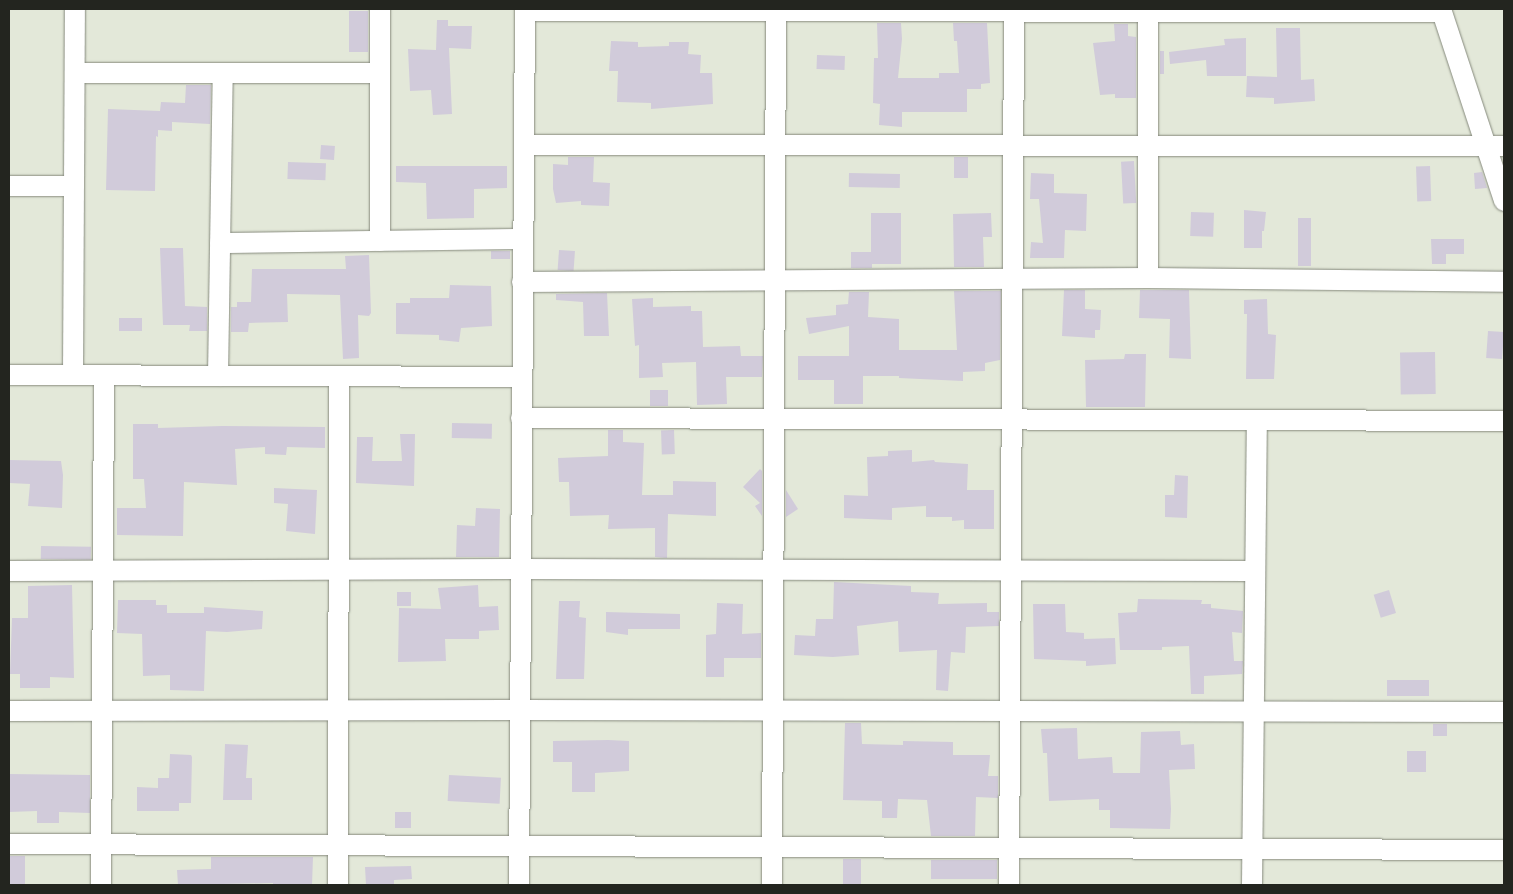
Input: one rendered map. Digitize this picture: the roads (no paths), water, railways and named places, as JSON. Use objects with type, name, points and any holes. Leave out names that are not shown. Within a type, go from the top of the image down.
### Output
[{"type":"street","points":[[73,375],[75,9]]},
{"type":"street","points":[[380,9],[380,241]]},
{"type":"street","points":[[519,885],[525,10],[1441,10],[1494,145],[1504,201]]},
{"type":"street","points":[[772,885],[776,10]]},
{"type":"street","points":[[1009,885],[1014,10]]},
{"type":"street","points":[[1148,11],[1148,278]]},
{"type":"street","points":[[75,73],[380,73]]},
{"type":"street","points":[[218,376],[223,73]]},
{"type":"street","points":[[524,145],[1494,145]]},
{"type":"street","points":[[9,186],[74,186]]},
{"type":"street","points":[[220,243],[523,239]]},
{"type":"street","points":[[522,282],[1148,278],[1504,282]]},
{"type":"street","points":[[9,375],[522,377]]},
{"type":"street","points":[[101,885],[104,375]]},
{"type":"street","points":[[338,885],[339,376]]},
{"type":"street","points":[[521,418],[1504,421]]},
{"type":"street","points":[[1252,885],[1257,421]]},
{"type":"street","points":[[9,571],[521,569],[1255,571]]},
{"type":"street","points":[[9,711],[773,710],[1504,712]]},
{"type":"street","points":[[9,844],[1504,850]]}]
